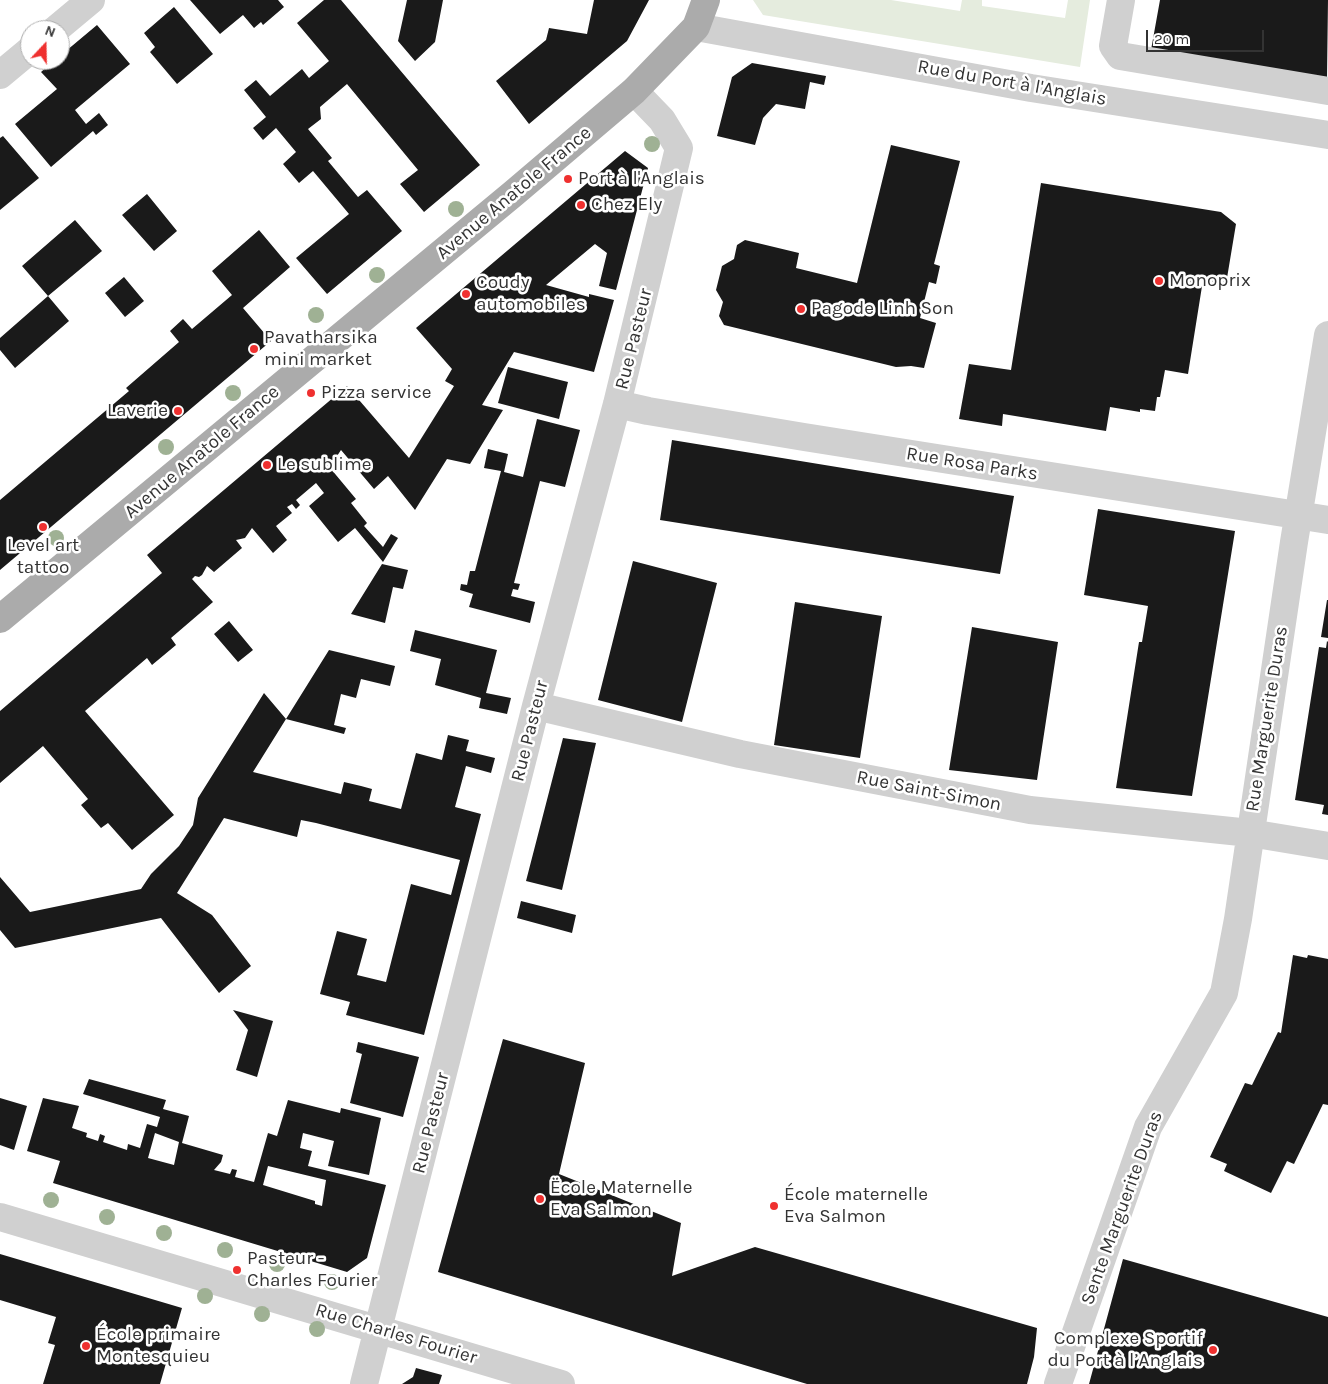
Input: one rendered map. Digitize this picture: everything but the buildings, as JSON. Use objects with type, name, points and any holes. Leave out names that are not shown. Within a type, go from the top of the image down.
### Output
[{"type":"main road","points":[[696,27],[706,0]]},
{"type":"main road","name":"Avenue Anatole France","points":[[0,619],[514,193],[634,91],[696,27]]},
{"type":"street","points":[[67,20],[91,0]]},
{"type":"street","points":[[1121,0],[1113,46],[1120,56],[1328,91]]},
{"type":"street","name":"Rue du Port à l'Anglais","points":[[696,27],[1031,88],[1328,135]]},
{"type":"street","points":[[0,75],[20,58]]},
{"type":"street","name":"Rue Pasteur","points":[[364,1384],[536,706],[617,404],[678,148],[662,120],[634,91]]},
{"type":"street","name":"Rue Marguerite Duras","points":[[1168,1089],[1224,993],[1238,919],[1298,516],[1328,336]]},
{"type":"street","name":"Rue Rosa Parks","points":[[617,404],[677,416],[1328,520]]},
{"type":"street","name":"Rue Saint-Simon","points":[[536,706],[748,756],[1030,810],[1250,833],[1328,846]]},
{"type":"street","name":"Sente Marguerite Duras","points":[[1058,1384],[1148,1127],[1168,1089]]},
{"type":"street","name":"Rue Charles Fourier","points":[[0,1217],[561,1384]]},
{"type":"shaded area","points":[[753,0],[891,0],[960,11],[962,0],[982,0],[982,6],[1065,18],[1068,0],[1090,0],[1080,67],[763,15]]},
{"type":"place","name":"Port à l'Anglais","points":[[568,179]]},
{"type":"place","name":"Chez Ely","points":[[581,205]]},
{"type":"place","name":"Monoprix","points":[[1159,281]]},
{"type":"place","name":"Coudy automobiles","points":[[466,294]]},
{"type":"place","name":"Pagode Linh Son","points":[[801,309]]},
{"type":"place","name":"Pavatharsika mini market","points":[[254,349]]},
{"type":"place","name":"Pizza service","points":[[311,393]]},
{"type":"place","name":"Laverie","points":[[178,411]]},
{"type":"place","name":"Le sublime","points":[[267,465]]},
{"type":"place","name":"Level art tattoo","points":[[43,527]]},
{"type":"place","name":"Ëcole Maternelle Eva Salmon","points":[[540,1199]]},
{"type":"place","name":"École maternelle Eva Salmon","points":[[774,1206]]},
{"type":"place","name":"Pasteur - Charles Fourier","points":[[237,1270]]},
{"type":"place","name":"École primaire Montesquieu","points":[[86,1346]]},
{"type":"place","name":"Complexe Sportif du Port à l’Anglais","points":[[1213,1350]]}]
